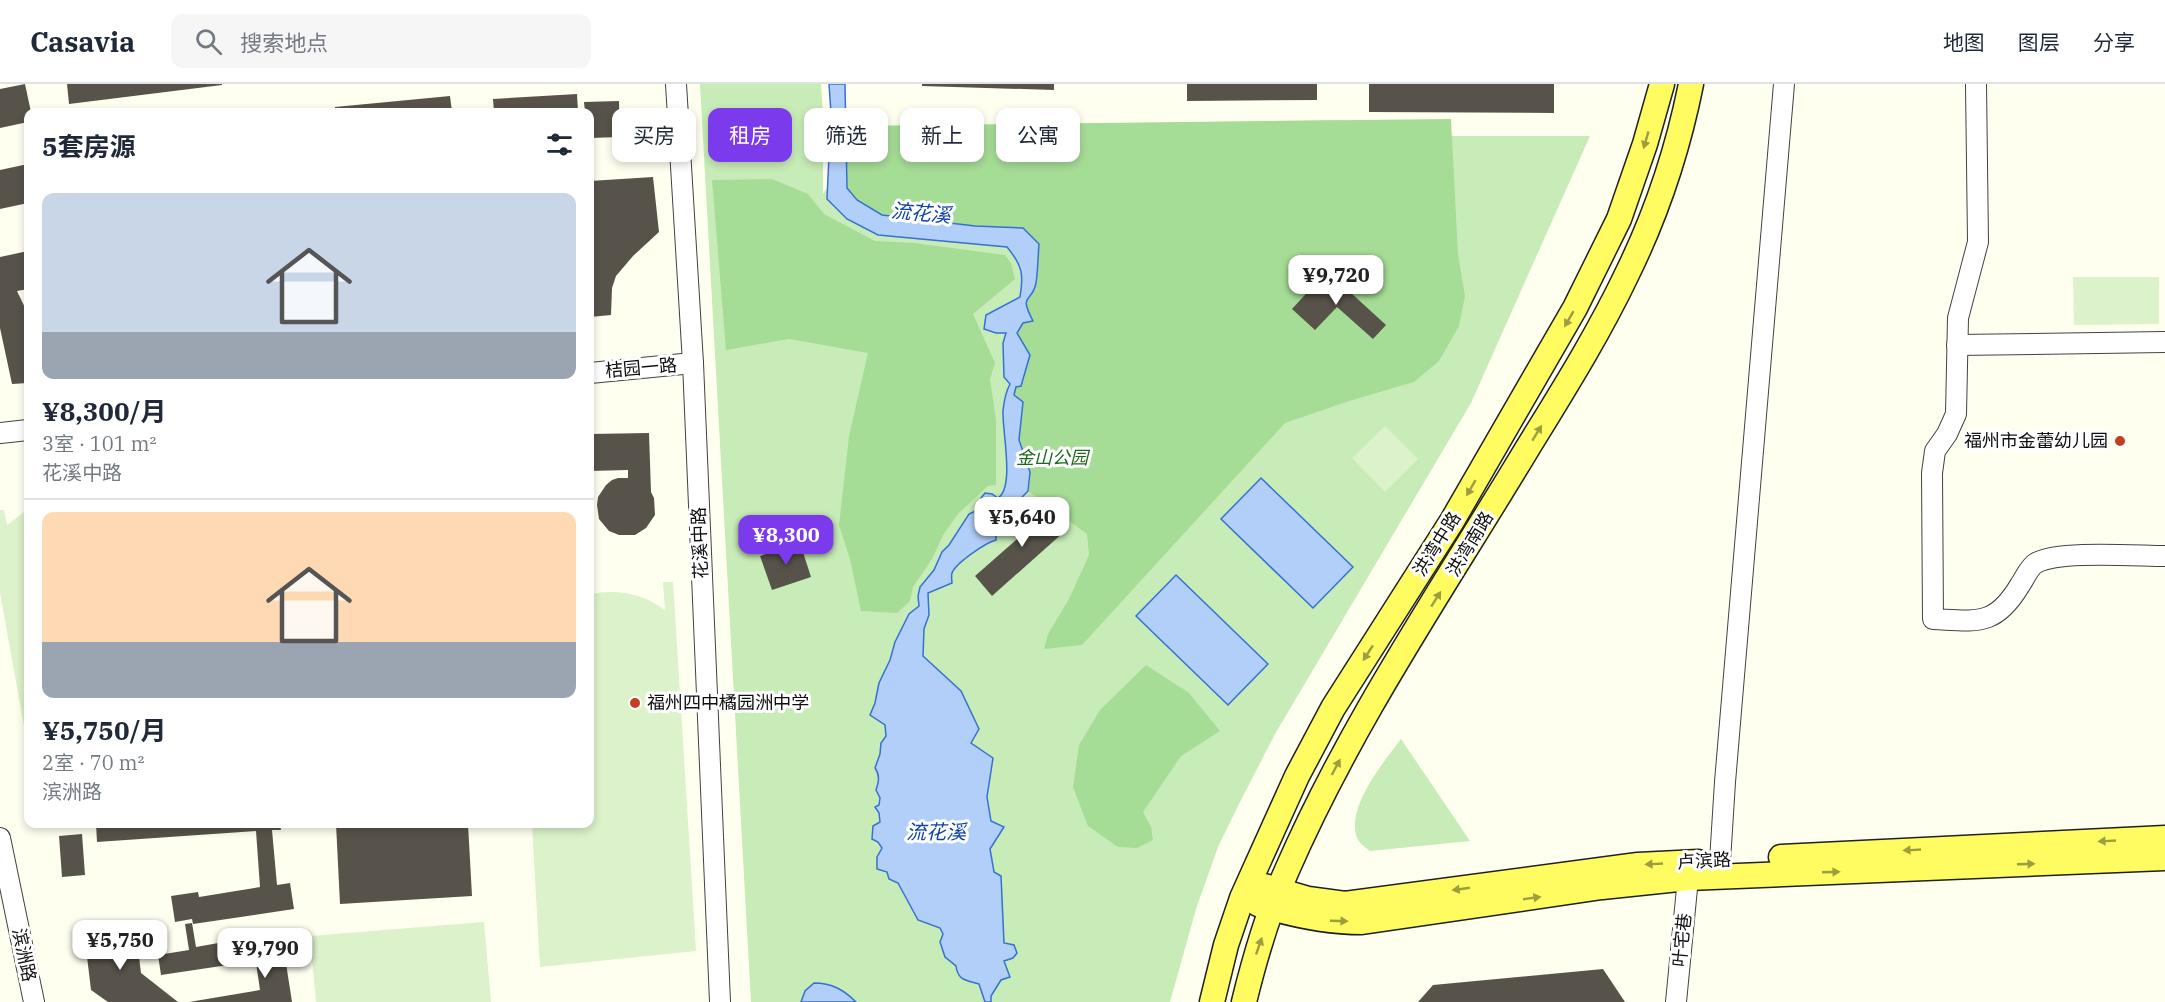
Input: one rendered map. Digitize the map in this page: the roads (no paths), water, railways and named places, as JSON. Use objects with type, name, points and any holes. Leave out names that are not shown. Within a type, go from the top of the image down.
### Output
[{"type":"main road","name":"洪湾中路","points":[[1212,1002],[1226,945],[1245,889],[1297,776],[1333,708],[1452,521],[1575,308],[1619,219],[1642,153],[1662,84]]},
{"type":"main road","name":"洪湾南路","points":[[1244,1002],[1256,954],[1276,900],[1335,769],[1608,314],[1659,197],[1679,135],[1691,84]]},
{"type":"main road","name":"卢滨路","points":[[1245,889],[1276,900],[1308,899],[1345,904],[1638,865],[2165,838]]},
{"type":"main road","points":[[1276,900],[1319,920],[1362,922],[1688,878],[2165,858]]},
{"type":"street","name":"花溪中路","points":[[676,84],[693,363],[720,1002]]},
{"type":"street","points":[[1720,861],[1726,759],[1784,84]]},
{"type":"street","points":[[1976,84],[1978,242],[1958,318],[1956,414],[1947,434],[1935,451],[1932,473],[1933,619],[1980,621],[1995,614],[2012,598],[2034,564],[2048,558],[2084,555],[2165,556]]},
{"type":"street","points":[[1957,345],[2165,342]]},
{"type":"street","name":"桔园一路","points":[[594,373],[693,363]]},
{"type":"street","points":[[0,433],[24,430]]},
{"type":"street","name":"滨洲路","points":[[0,838],[34,1002]]},
{"type":"street","name":"叶宅巷","points":[[1676,1002],[1688,878]]},
{"type":"water","name":"流花溪","points":[[829,84],[845,84],[845,108],[831,108]]},
{"type":"water","name":"流花溪","points":[[829,162],[846,162],[847,188],[857,200],[882,215],[975,226],[1023,228],[1039,244],[1036,283],[1026,302],[1033,321],[1023,323],[1017,333],[1030,355],[1021,386],[1016,387],[1014,395],[1023,402],[1019,440],[1030,472],[1028,491],[996,524],[996,540],[978,549],[959,564],[952,573],[952,583],[928,593],[929,615],[924,629],[923,656],[961,691],[979,729],[971,743],[993,758],[987,797],[991,821],[1004,827],[990,849],[994,872],[1001,876],[1004,943],[1014,945],[1017,953],[1013,958],[1004,961],[1010,977],[1001,980],[991,996],[991,1002],[985,1002],[979,984],[961,977],[956,966],[945,957],[940,942],[943,934],[940,928],[918,920],[898,883],[889,879],[887,872],[877,869],[877,857],[882,848],[872,839],[873,826],[880,822],[879,813],[875,807],[879,805],[880,798],[876,790],[878,773],[875,768],[881,743],[886,736],[885,725],[870,715],[879,683],[890,660],[895,642],[909,614],[919,606],[920,587],[934,570],[942,552],[969,514],[980,509],[981,498],[985,493],[998,498],[1003,492],[1006,483],[1007,458],[1003,411],[1010,384],[1004,377],[1003,343],[1006,333],[984,329],[986,315],[1020,297],[1021,270],[1007,247],[878,235],[847,219],[827,199]]},
{"type":"water","points":[[1261,478],[1353,567],[1313,608],[1221,519]]},
{"type":"water","points":[[1176,575],[1268,664],[1228,705],[1136,616]]},
{"type":"water","points":[[814,983],[837,988],[856,1002],[801,1002],[805,991]]},
{"type":"place","name":"福州市金蕾幼儿园","points":[[2120,441]]},
{"type":"place","name":"福州四中橘园洲中学","points":[[635,703]]},
{"type":"park label","name":"金山公园","points":[[1052,458]]}]
